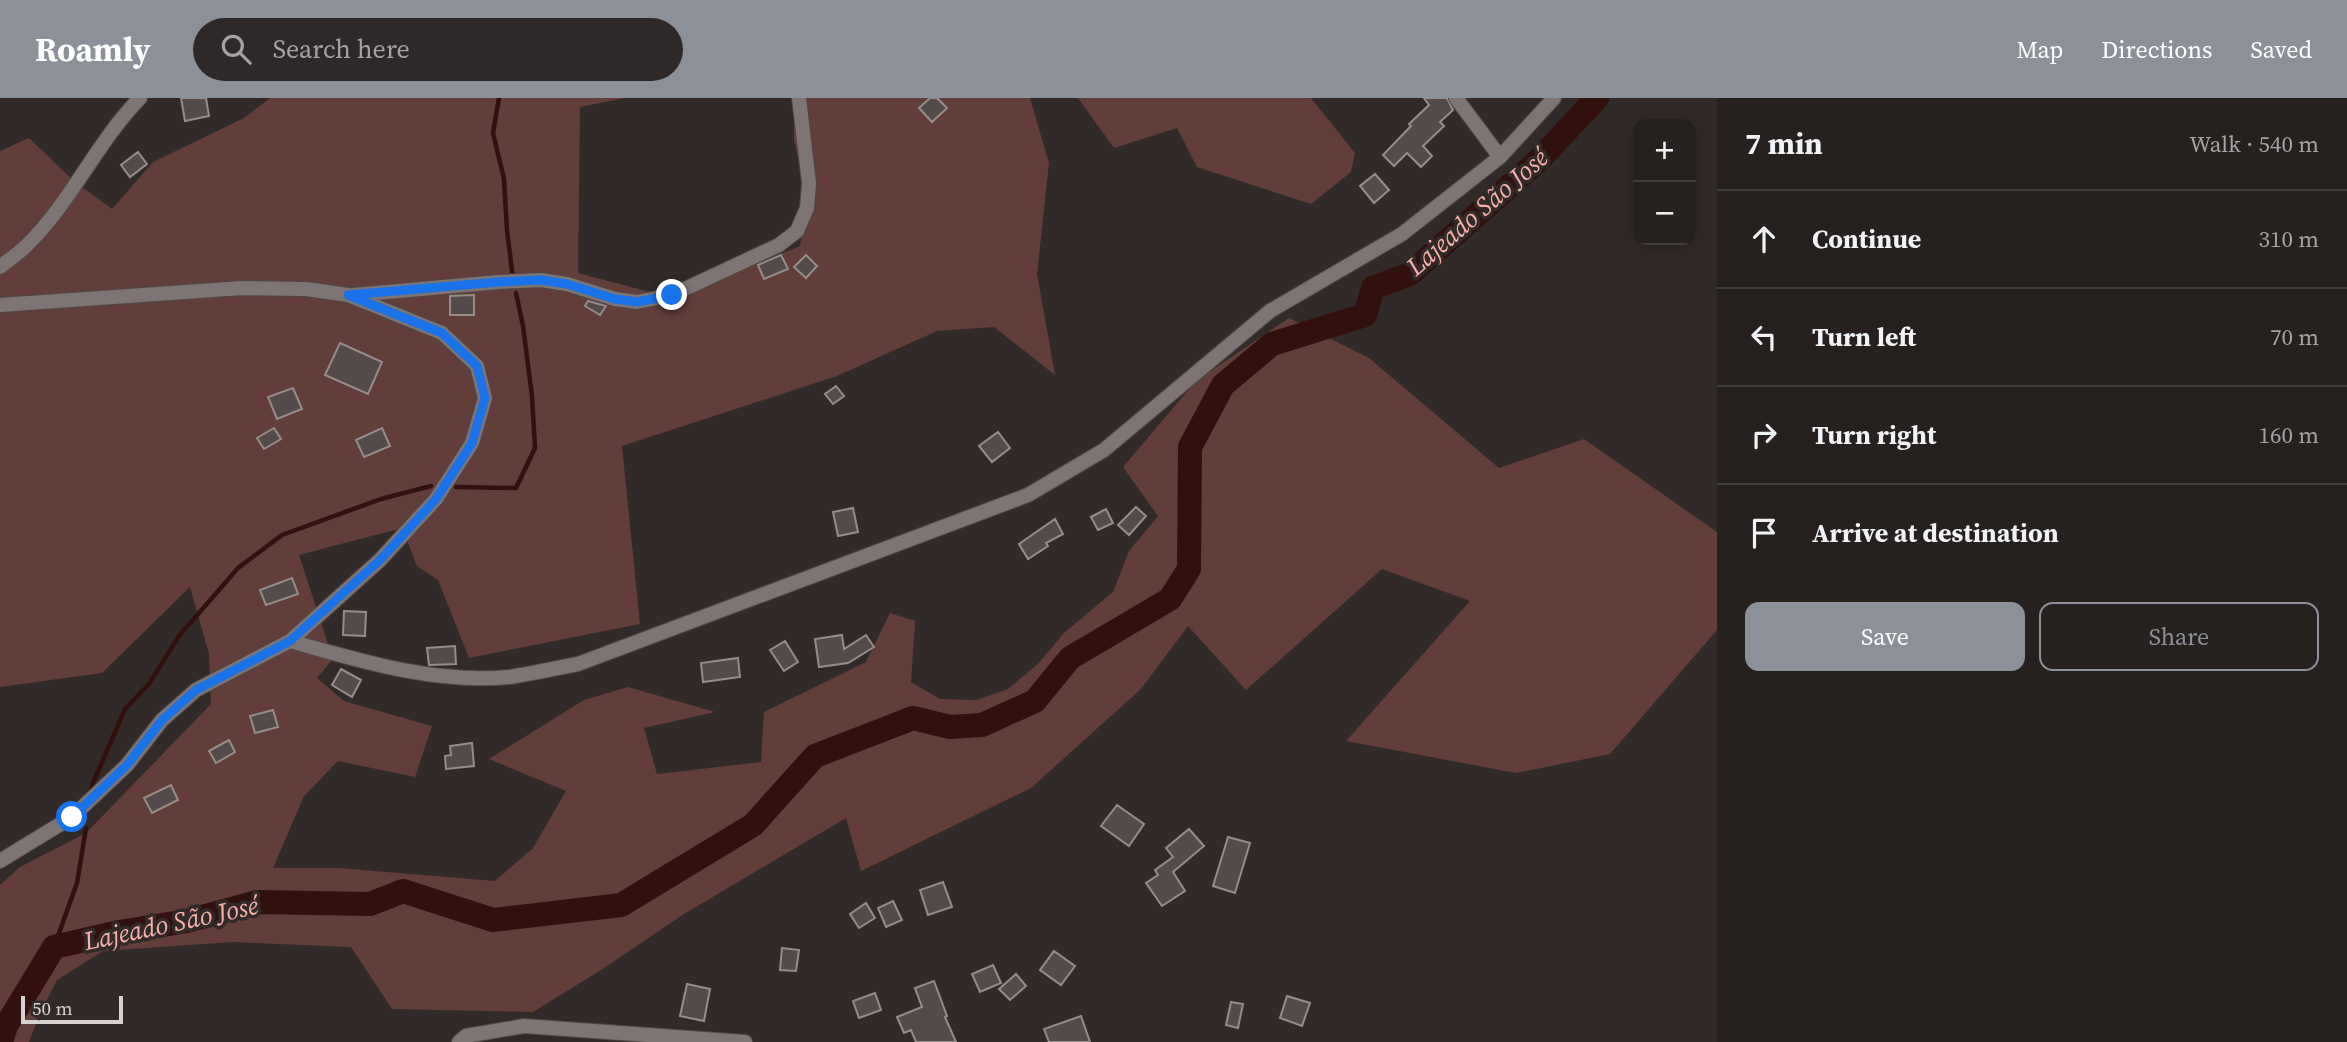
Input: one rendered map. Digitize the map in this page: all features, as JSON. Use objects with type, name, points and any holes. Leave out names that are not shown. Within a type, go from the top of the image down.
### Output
[{"type":"street","points":[[0,267],[25,248],[57,211],[121,118],[140,98]]},
{"type":"street","points":[[0,305],[242,288],[306,289],[348,295],[541,280],[637,302],[672,295],[779,244],[797,231],[807,208],[809,183],[799,98]]},
{"type":"street","points":[[1456,98],[1500,157]]},
{"type":"street","points":[[290,641],[371,664],[440,677],[508,677],[578,664],[1028,495],[1104,450],[1270,311],[1402,234],[1500,157],[1554,98]]},
{"type":"street","points":[[0,861],[72,817],[127,765],[162,720],[196,690],[290,641],[380,560],[436,499],[472,443],[485,398],[477,366],[442,333],[348,295]]},
{"type":"street","points":[[459,1042],[466,1036],[524,1026],[745,1042]]},
{"type":"shaded area","points":[[270,98],[625,98],[580,107],[578,273],[672,298],[800,246],[807,198],[794,140],[794,98],[1030,98],[1049,163],[1037,274],[1055,375],[994,327],[937,331],[837,376],[622,446],[640,624],[469,658],[438,580],[417,566],[402,528],[299,555],[333,659],[317,678],[344,701],[432,726],[415,777],[338,761],[304,796],[273,868],[338,868],[495,881],[533,848],[566,791],[489,759],[584,700],[628,687],[715,712],[644,728],[657,774],[761,762],[764,712],[866,662],[890,613],[915,621],[911,682],[940,699],[977,700],[1008,689],[1038,664],[1064,633],[1113,592],[1129,551],[1158,516],[1123,467],[1196,381],[1289,318],[1369,358],[1499,468],[1584,439],[1717,532],[1717,630],[1610,754],[1516,773],[1346,741],[1470,601],[1382,569],[1246,690],[1188,626],[1141,689],[1031,788],[861,871],[846,818],[684,914],[533,1012],[392,1009],[351,947],[233,942],[103,951],[57,980],[29,1042],[0,1042],[0,885],[20,867],[86,833],[211,704],[209,654],[190,587],[102,673],[0,687],[0,151],[29,138],[74,181],[112,209],[153,162],[244,118]]},
{"type":"shaded area","points":[[1078,98],[1311,98],[1355,153],[1351,172],[1311,204],[1197,167],[1177,128],[1114,148]]},
{"type":"building","points":[[181,98],[206,98],[209,116],[185,121]]},
{"type":"building","points":[[930,98],[937,98],[947,108],[932,122],[919,108]]},
{"type":"building","points":[[1424,98],[1447,98],[1453,110],[1440,122],[1444,126],[1423,146],[1432,156],[1421,167],[1407,153],[1394,166],[1383,155],[1429,105]]},
{"type":"building","points":[[138,152],[147,164],[130,177],[121,165]]},
{"type":"building","points":[[1375,174],[1389,190],[1374,203],[1360,186]]},
{"type":"building","points":[[781,255],[788,269],[764,279],[758,265]]},
{"type":"building","points":[[806,255],[817,266],[806,278],[794,267]]},
{"type":"building","points":[[474,295],[474,315],[450,315],[450,296]]},
{"type":"building","points":[[588,301],[606,306],[600,315],[585,306]]},
{"type":"building","points":[[340,343],[382,362],[368,394],[325,375]]},
{"type":"building","points":[[836,386],[844,396],[833,404],[825,394]]},
{"type":"building","points":[[293,388],[302,409],[277,419],[268,397]]},
{"type":"building","points":[[274,428],[281,439],[264,449],[257,438]]},
{"type":"building","points":[[382,428],[390,446],[364,457],[356,440]]},
{"type":"building","points":[[998,432],[1010,448],[992,462],[979,446]]},
{"type":"building","points":[[1136,507],[1146,516],[1129,535],[1118,525]]},
{"type":"building","points":[[853,508],[858,532],[838,536],[833,512]]},
{"type":"building","points":[[1106,509],[1113,523],[1098,530],[1091,517]]},
{"type":"building","points":[[1055,519],[1063,534],[1046,543],[1048,546],[1028,559],[1019,544]]},
{"type":"building","points":[[292,578],[298,594],[266,605],[260,590]]},
{"type":"building","points":[[344,611],[366,612],[365,636],[343,635]]},
{"type":"building","points":[[842,635],[844,649],[866,635],[874,647],[848,663],[819,667],[815,639]]},
{"type":"building","points":[[785,641],[798,662],[784,671],[770,650]]},
{"type":"building","points":[[455,646],[456,664],[429,665],[427,648]]},
{"type":"building","points":[[738,658],[740,677],[703,682],[701,663]]},
{"type":"building","points":[[341,669],[361,680],[352,697],[332,685]]},
{"type":"building","points":[[273,710],[278,727],[255,733],[250,716]]},
{"type":"building","points":[[229,740],[235,752],[216,763],[209,751]]},
{"type":"building","points":[[472,743],[474,766],[446,769],[445,756],[451,755],[450,746]]},
{"type":"building","points":[[171,785],[178,800],[152,813],[144,798]]},
{"type":"building","points":[[1117,805],[1144,824],[1129,846],[1101,826]]},
{"type":"building","points":[[1189,829],[1204,846],[1173,872],[1185,891],[1162,906],[1146,883],[1158,875],[1155,870],[1173,857],[1166,848]]},
{"type":"building","points":[[1228,837],[1250,843],[1235,893],[1213,886]]},
{"type":"building","points":[[943,882],[952,907],[928,915],[920,890]]},
{"type":"building","points":[[893,901],[902,920],[886,927],[878,908]]},
{"type":"building","points":[[866,903],[875,918],[859,928],[850,914]]},
{"type":"building","points":[[782,948],[799,950],[796,971],[780,970]]},
{"type":"building","points":[[1054,951],[1075,966],[1061,985],[1040,970]]},
{"type":"building","points":[[993,965],[1001,983],[980,992],[972,974]]},
{"type":"building","points":[[1016,974],[1026,986],[1010,1000],[999,989]]},
{"type":"building","points":[[934,981],[956,1042],[916,1042],[911,1030],[904,1033],[897,1017],[922,1007],[915,988]]},
{"type":"building","points":[[687,984],[710,989],[704,1021],[680,1016]]},
{"type":"building","points":[[875,993],[881,1010],[859,1018],[853,1001]]},
{"type":"building","points":[[1287,996],[1310,1003],[1302,1026],[1280,1018]]},
{"type":"building","points":[[1231,1002],[1243,1004],[1238,1028],[1226,1025]]},
{"type":"building","points":[[1081,1016],[1090,1042],[1049,1042],[1044,1029]]},
{"type":"waterway","points":[[499,98],[493,133],[504,179],[513,279]]},
{"type":"waterway","name":"Lajeado São José","points":[[1,1042],[6,1026],[54,947],[119,932],[187,921],[257,902],[370,904],[403,891],[493,920],[621,905],[753,825],[815,756],[913,718],[950,727],[982,725],[1035,701],[1070,658],[1170,599],[1189,569],[1190,447],[1223,385],[1272,344],[1365,315],[1373,288],[1410,274],[1538,161],[1597,98]]},
{"type":"waterway","points":[[456,487],[516,488],[535,448],[532,396],[516,293]]},
{"type":"waterway","points":[[91,794],[93,783],[125,709],[149,684],[179,636],[238,568],[282,535],[381,499],[431,486]]},
{"type":"waterway","points":[[54,947],[77,883],[86,828]]},
{"type":"route","points":[[72,817],[127,765],[162,720],[196,690],[290,641],[380,560],[436,499],[472,443],[485,398],[477,366],[442,333],[348,295],[541,280],[637,302],[672,295]]}]
